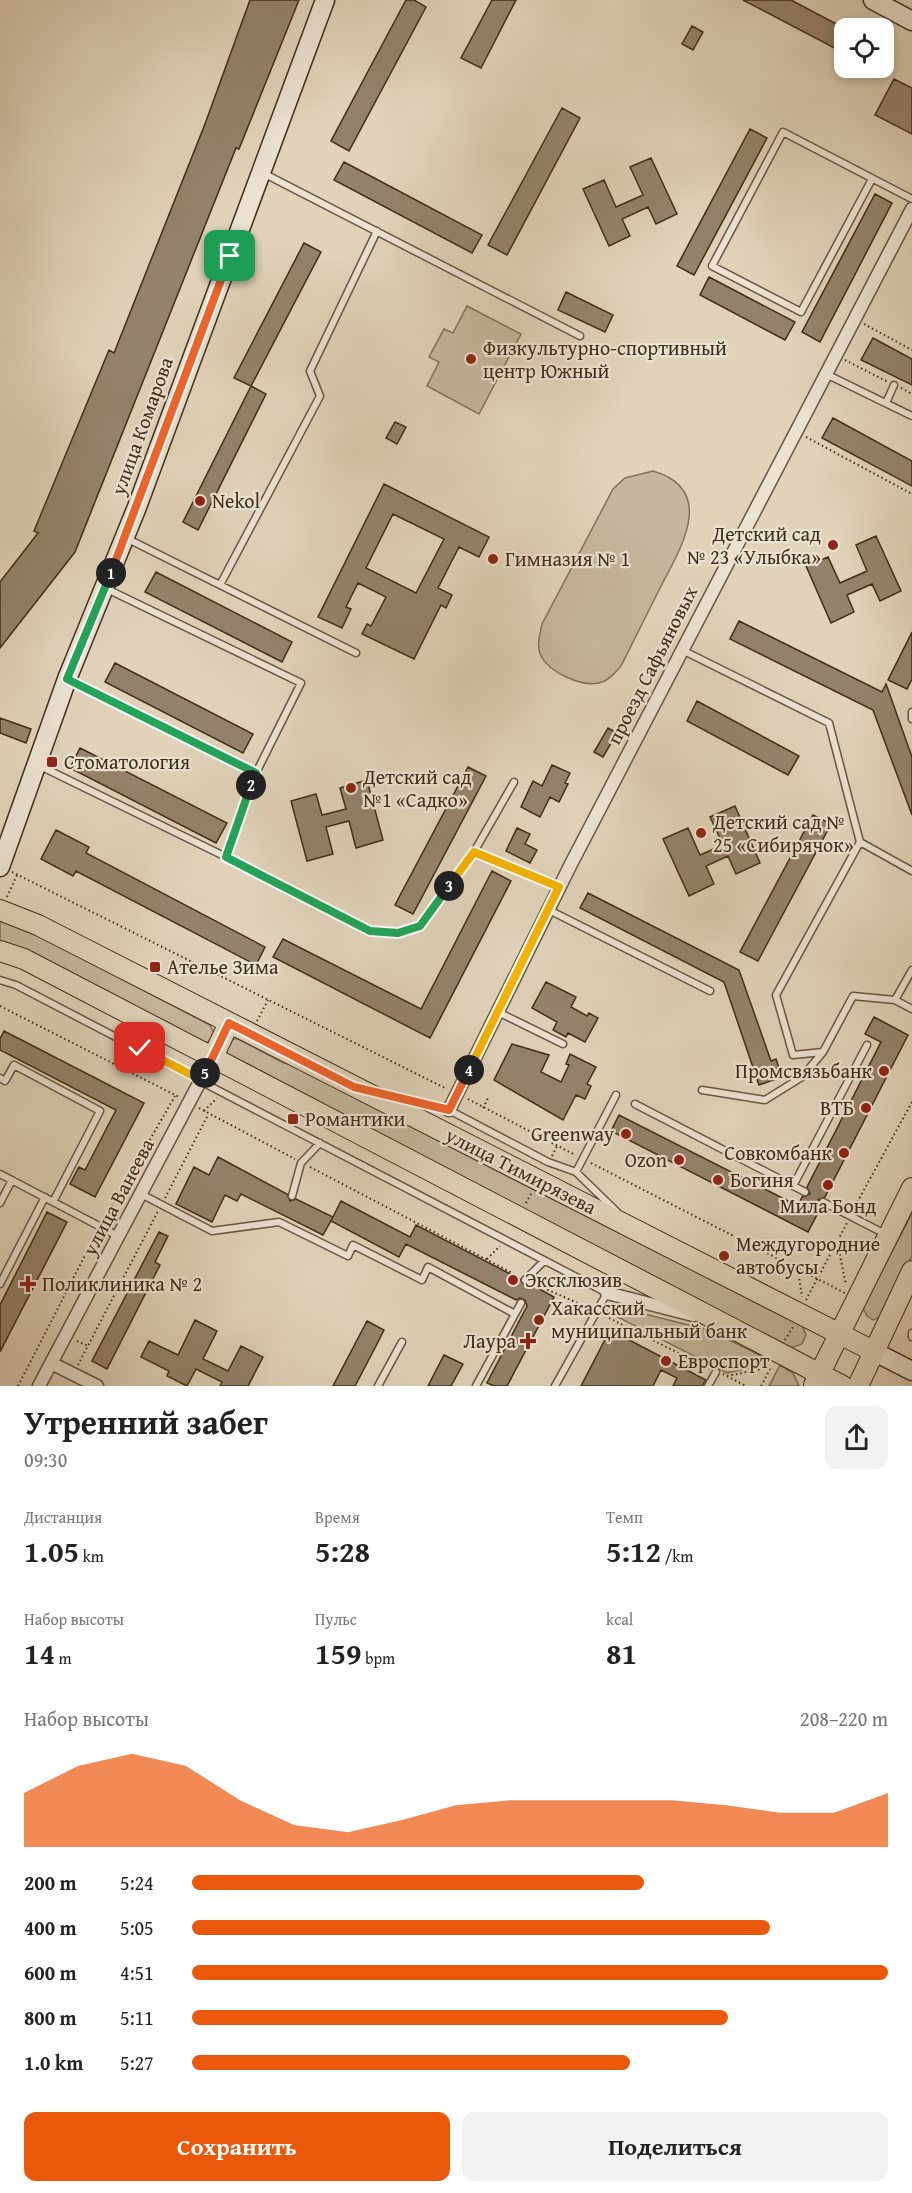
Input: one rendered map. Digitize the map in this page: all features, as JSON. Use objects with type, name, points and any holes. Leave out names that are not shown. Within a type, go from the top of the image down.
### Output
[{"type":"main road","name":"улица Тимирязева","points":[[1,911],[38,925],[873,1351]]},
{"type":"main road","name":"улица Тимирязева","points":[[0,951],[24,959],[716,1321],[817,1380],[843,1386]]},
{"type":"main road","points":[[213,1057],[229,1023]]},
{"type":"main road","points":[[817,1380],[912,1188]]},
{"type":"main road","points":[[858,1386],[912,1271]]},
{"type":"street","name":"улица Комарова","points":[[0,867],[67,679],[125,537],[325,0]]},
{"type":"street","points":[[873,0],[912,21]]},
{"type":"street","name":"проезд Сафьяновых","points":[[449,1110],[559,887],[796,432],[834,354],[912,209]]},
{"type":"street","name":"улица Ванеева","points":[[39,1386],[213,1057]]},
{"type":"street","points":[[607,1293],[716,1321]]},
{"type":"street","name":"улица Тимирязева","points":[[873,1351],[912,1371]]},
{"type":"street","points":[[51,1363],[97,1386]]},
{"type":"lane","points":[[872,179],[801,312],[712,266],[783,132],[912,199]]},
{"type":"lane","points":[[260,172],[580,336]]},
{"type":"lane","points":[[220,585],[320,396],[310,371],[377,231]]},
{"type":"lane","points":[[825,373],[912,416]]},
{"type":"lane","points":[[886,403],[894,385]]},
{"type":"lane","points":[[125,537],[356,653]]},
{"type":"lane","points":[[105,588],[301,682],[256,773],[226,857]]},
{"type":"lane","points":[[682,650],[829,723],[860,842],[776,995],[793,1055],[823,1052]]},
{"type":"lane","points":[[67,679],[256,773]]},
{"type":"lane","points":[[912,712],[912,719]]},
{"type":"lane","points":[[37,765],[226,857],[370,931],[398,933],[420,926],[474,852],[514,782]]},
{"type":"lane","points":[[860,842],[912,871]]},
{"type":"lane","points":[[474,852],[559,887]]},
{"type":"lane","points":[[548,909],[710,991]]},
{"type":"lane","points":[[895,1000],[912,970]]},
{"type":"lane","points":[[0,980],[16,985],[201,1080],[607,1293],[555,1386]]},
{"type":"lane","points":[[702,1090],[765,1100],[802,1077],[823,1052],[853,996],[895,1000],[912,1009]]},
{"type":"lane","points":[[498,1012],[563,1044]]},
{"type":"lane","points":[[793,1186],[867,1045]]},
{"type":"lane","points":[[0,1089],[2,1080],[14,1065],[100,1111],[53,1202]]},
{"type":"lane","points":[[354,1087],[449,1110],[548,1162],[576,1172],[635,1229]]},
{"type":"lane","points":[[576,1172],[616,1095]]},
{"type":"lane","points":[[635,1104],[805,1192]]},
{"type":"lane","points":[[292,1196],[301,1162],[320,1143]]},
{"type":"lane","points":[[0,1174],[118,1237]]},
{"type":"lane","points":[[0,1203],[12,1180]]},
{"type":"lane","points":[[141,1194],[212,1231],[279,1222],[348,1256],[353,1245],[422,1280],[428,1267],[515,1314]]},
{"type":"lane","points":[[0,1284],[45,1197]]},
{"type":"lane","points":[[823,1202],[888,1235]]},
{"type":"lane","points":[[279,1222],[283,1214]]},
{"type":"lane","points":[[531,1285],[525,1280],[544,1261]]},
{"type":"lane","points":[[476,1386],[521,1303]]},
{"type":"lane","points":[[378,1386],[402,1342]]},
{"type":"lane","points":[[708,1386],[716,1372]]},
{"type":"path","points":[[854,318],[912,350]]},
{"type":"path","points":[[834,354],[912,394]]},
{"type":"path","points":[[796,432],[912,494]]},
{"type":"path","points":[[0,867],[457,1094],[847,1294],[837,1241]]},
{"type":"path","points":[[1,911],[17,875]]},
{"type":"path","points":[[0,1006],[175,1096],[191,1100],[208,1114],[525,1280],[595,1311],[746,1386]]},
{"type":"path","points":[[18,1386],[100,1227],[175,1096]]},
{"type":"path","points":[[483,1108],[488,1098]]},
{"type":"path","points":[[798,1270],[804,1306],[912,1102]]},
{"type":"path","points":[[73,1374],[208,1114]]},
{"type":"path","points":[[783,1346],[796,1320]]},
{"type":"path","points":[[761,1386],[774,1362]]},
{"type":"path","points":[[727,1376],[771,1367]]},
{"type":"shaded area","name":"Физкультурно-спортивный центр Южный","points":[[467,306],[521,334],[479,414],[427,386],[439,362],[429,357],[444,329],[453,333]]},
{"type":"shaded area","points":[[653,471],[673,480],[684,492],[689,506],[684,539],[621,666],[599,683],[583,683],[566,677],[551,668],[541,656],[539,636],[542,624],[613,489],[625,478]]},
{"type":"shaded area","points":[[0,921],[43,938],[210,1025],[215,1036],[205,1044],[0,944]]},
{"type":"shaded area","points":[[231,1039],[238,1039],[284,1063],[297,1066],[801,1322],[806,1335],[802,1344],[788,1349],[228,1057],[224,1052]]},
{"type":"shaded area","points":[[912,1213],[912,1256],[881,1317],[873,1320],[867,1316],[863,1308]]},
{"type":"shaded area","points":[[608,1305],[709,1330],[769,1360],[767,1364],[727,1373],[604,1310]]},
{"type":"shaded area","points":[[780,1365],[793,1373],[799,1386],[769,1386]]},
{"type":"building","points":[[250,0],[299,0],[239,149],[236,148],[75,552],[0,648],[0,582],[38,533],[34,531],[109,350],[114,353],[205,124]]},
{"type":"building","points":[[406,0],[414,0],[426,7],[349,151],[331,141]]},
{"type":"building","points":[[492,0],[516,0],[481,68],[461,58]]},
{"type":"building","points":[[743,0],[791,0],[834,23],[834,48]]},
{"type":"building","points":[[692,26],[703,32],[693,50],[682,44]]},
{"type":"building","points":[[894,79],[912,88],[912,134],[875,115]]},
{"type":"building","points":[[562,108],[580,118],[507,255],[488,245]]},
{"type":"building","points":[[750,129],[767,138],[694,275],[677,266]]},
{"type":"building","points":[[651,158],[677,214],[656,224],[648,207],[622,219],[630,236],[609,246],[583,189],[604,180],[616,207],[643,195],[630,167]]},
{"type":"building","points":[[344,162],[482,235],[472,253],[334,180]]},
{"type":"building","points":[[875,194],[892,203],[820,342],[802,332]]},
{"type":"building","points":[[304,243],[321,252],[251,386],[234,378]]},
{"type":"building","points":[[709,277],[795,322],[785,340],[700,295]]},
{"type":"building","points":[[566,292],[613,315],[605,332],[558,310]]},
{"type":"building","points":[[873,338],[912,359],[912,385],[861,360]]},
{"type":"building","points":[[251,386],[266,394],[198,530],[183,522]]},
{"type":"building","points":[[833,418],[912,461],[912,486],[822,438]]},
{"type":"building","points":[[395,422],[406,427],[397,444],[386,438]]},
{"type":"building","points":[[384,484],[489,537],[479,557],[459,547],[438,588],[452,595],[446,608],[441,605],[414,659],[362,634],[367,624],[371,626],[386,597],[358,583],[346,607],[351,609],[342,628],[318,617]],"holes":[[[393,514],[444,539],[416,593],[366,568]]]},
{"type":"building","points":[[876,536],[901,591],[880,601],[872,584],[847,595],[854,612],[831,623],[806,566],[828,557],[840,583],[867,571],[856,545]]},
{"type":"building","points":[[156,572],[292,642],[282,662],[145,592]]},
{"type":"building","points":[[739,621],[882,692],[886,684],[912,757],[912,815],[873,710],[730,639]]},
{"type":"building","points":[[912,632],[912,679],[907,689],[888,680]]},
{"type":"building","points":[[115,663],[253,734],[243,753],[105,682]]},
{"type":"building","points":[[697,701],[799,756],[788,775],[687,721]]},
{"type":"building","points":[[0,718],[31,729],[26,743],[0,733]]},
{"type":"building","points":[[608,728],[617,733],[603,757],[594,752]]},
{"type":"building","points":[[80,748],[227,823],[216,843],[70,768]]},
{"type":"building","points":[[552,765],[570,773],[565,783],[568,784],[559,802],[550,797],[540,817],[521,807],[533,781],[542,786]]},
{"type":"building","points":[[468,767],[486,776],[413,914],[395,905]]},
{"type":"building","points":[[367,780],[383,840],[356,848],[349,821],[326,827],[333,854],[307,861],[291,801],[316,794],[322,815],[346,809],[340,788]]},
{"type":"building","points":[[735,806],[760,863],[736,874],[728,856],[706,866],[714,884],[689,896],[663,839],[688,828],[700,855],[723,845],[710,817]]},
{"type":"building","points":[[813,815],[831,824],[758,961],[740,952]]},
{"type":"building","points":[[517,828],[530,834],[525,844],[537,850],[530,863],[506,851]]},
{"type":"building","points":[[56,830],[89,847],[86,853],[265,947],[256,965],[76,871],[73,876],[41,859]]},
{"type":"building","points":[[492,871],[511,881],[430,1038],[273,957],[283,939],[421,1009]]},
{"type":"building","points":[[588,893],[739,970],[771,1061],[776,1059],[782,1077],[759,1085],[724,982],[580,908]]},
{"type":"building","points":[[546,982],[576,997],[571,1007],[587,1016],[589,1013],[598,1018],[585,1042],[568,1033],[566,1037],[553,1030],[557,1022],[532,1008]]},
{"type":"building","points":[[874,1017],[908,1035],[825,1197],[818,1200],[821,1207],[808,1232],[611,1131],[619,1115],[798,1206],[802,1197],[810,1194],[807,1187],[881,1042],[865,1034]]},
{"type":"building","points":[[4,1031],[144,1103],[95,1197],[70,1184],[79,1167],[85,1170],[116,1110],[0,1050],[0,1039]]},
{"type":"building","points":[[512,1044],[549,1055],[541,1072],[561,1082],[569,1065],[566,1064],[570,1054],[596,1067],[587,1084],[591,1086],[585,1099],[576,1095],[563,1120],[494,1080]]},
{"type":"building","points":[[218,1157],[287,1194],[290,1201],[296,1199],[333,1217],[323,1235],[241,1194],[237,1201],[225,1195],[212,1222],[176,1204],[194,1167],[209,1175]]},
{"type":"building","points":[[341,1201],[410,1237],[416,1225],[520,1279],[528,1289],[536,1287],[554,1297],[507,1386],[494,1386],[487,1383],[527,1306],[525,1300],[520,1298],[516,1300],[406,1244],[399,1257],[331,1221]]},
{"type":"building","points":[[47,1212],[67,1222],[0,1352],[0,1305]]},
{"type":"building","points":[[159,1232],[168,1236],[155,1262],[160,1265],[107,1369],[92,1361]]},
{"type":"building","points":[[195,1320],[217,1331],[203,1359],[228,1371],[241,1346],[263,1357],[248,1386],[220,1386],[222,1382],[196,1369],[187,1386],[167,1376],[169,1371],[141,1357],[149,1341],[178,1355]]},
{"type":"building","points":[[367,1321],[384,1330],[376,1346],[355,1386],[333,1386]]},
{"type":"building","points":[[610,1330],[706,1380],[702,1386],[673,1386],[677,1378],[661,1370],[653,1386],[581,1386]]},
{"type":"building","points":[[444,1355],[463,1364],[451,1386],[428,1386]]},
{"type":"place","name":"Физкультурно-спортивный центр Южный","points":[[471,359]]},
{"type":"place","name":"Nekol","points":[[200,501]]},
{"type":"place","name":"Детский сад № 23 «Улыбка»","points":[[833,545]]},
{"type":"place","name":"Гимназия № 1","points":[[493,559]]},
{"type":"place","name":"Стоматология","points":[[52,762]]},
{"type":"place","name":"Детский сад №1 «Cадко»","points":[[351,788]]},
{"type":"place","name":"Детский сад № 25 «Сибирячок»","points":[[701,833]]},
{"type":"place","name":"Ателье Зима","points":[[155,967]]},
{"type":"place","name":"Промсвязьбанк","points":[[884,1071]]},
{"type":"place","name":"ВТБ","points":[[866,1108]]},
{"type":"place","name":"Романтики","points":[[293,1119]]},
{"type":"place","name":"Greenway","points":[[626,1134]]},
{"type":"place","name":"Совкомбанк","points":[[844,1153]]},
{"type":"place","name":"Ozon","points":[[679,1160]]},
{"type":"place","name":"Богиня","points":[[718,1180]]},
{"type":"place","name":"Мила Бонд","points":[[828,1185]]},
{"type":"place","name":"Междугородние автобусы","points":[[724,1256]]},
{"type":"place","name":"Эксклюзив","points":[[513,1280]]},
{"type":"place","name":"Поликлиника № 2","points":[[28,1284]]},
{"type":"place","name":"Хакасский муниципальный банк","points":[[539,1320]]},
{"type":"place","name":"Лаура","points":[[528,1341]]},
{"type":"place","name":"Евроспорт","points":[[666,1361]]},
{"type":"route","points":[[140,1048],[201,1080],[229,1023],[354,1087],[449,1110],[559,887],[474,852],[420,926],[398,933],[370,931],[296,895],[226,857],[256,773],[67,679],[137,507],[230,256]]}]
